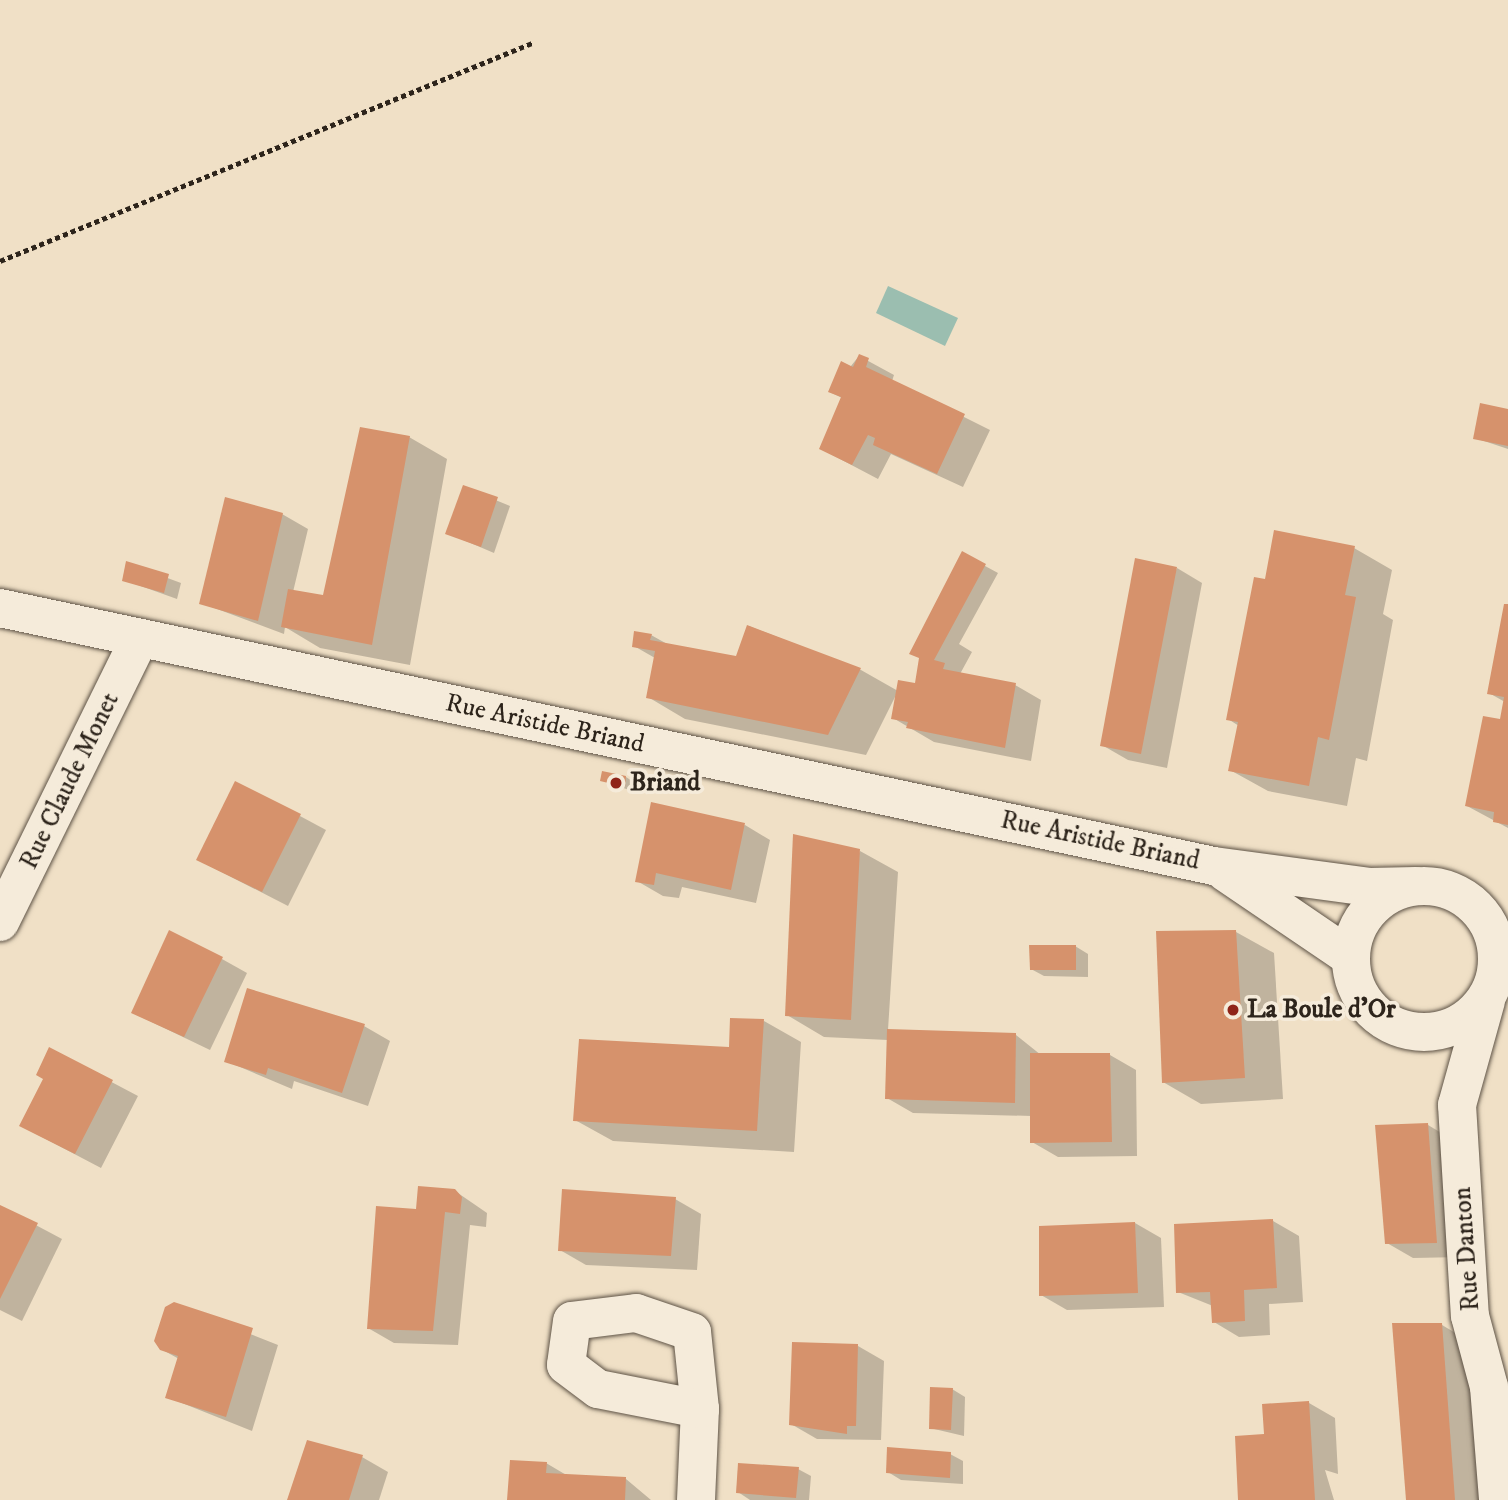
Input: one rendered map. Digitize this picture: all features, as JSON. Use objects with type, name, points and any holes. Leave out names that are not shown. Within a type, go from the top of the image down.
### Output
[{"type":"street","name":"Rue Aristide Briand","points":[[0,608],[1214,866],[1369,887],[1416,886]]},
{"type":"street","name":"Rue Claude Monet","points":[[1,917],[139,639]]},
{"type":"street","name":"Rue Aristide Briand","points":[[1214,866],[1300,917],[1350,957]]},
{"type":"street","points":[[1416,886],[1444,888],[1466,899],[1486,919],[1497,943],[1497,981],[1466,1021],[1443,1031],[1420,1034],[1387,1024],[1355,986],[1350,957],[1370,909],[1416,886]]},
{"type":"street","points":[[1466,899],[1508,905]]},
{"type":"street","name":"Rue Danton","points":[[1497,981],[1457,1105],[1471,1316],[1489,1387],[1497,1500]]},
{"type":"street","points":[[696,1500],[700,1409]]},
{"type":"path","points":[[0,261],[532,43]]},
{"type":"shaded area","points":[[888,286],[958,318],[945,346],[876,313]]},
{"type":"building","points":[[859,354],[869,358],[866,367],[965,414],[937,474],[873,445],[875,438],[868,435],[852,465],[819,449],[841,397],[828,392],[841,361],[853,367]]},
{"type":"building","points":[[1480,403],[1508,409],[1508,446],[1473,439]]},
{"type":"building","points":[[360,427],[410,436],[372,645],[281,627],[288,589],[323,595]]},
{"type":"building","points":[[463,485],[498,497],[481,547],[445,534]]},
{"type":"building","points":[[225,497],[283,513],[258,621],[199,604]]},
{"type":"building","points":[[1274,530],[1355,546],[1345,595],[1356,597],[1329,740],[1318,737],[1309,786],[1228,771],[1238,722],[1226,720],[1254,577],[1265,579]]},
{"type":"building","points":[[962,551],[986,564],[934,660],[945,663],[943,669],[1016,683],[1005,748],[906,728],[908,722],[891,719],[898,680],[915,683],[919,658],[909,654]]},
{"type":"building","points":[[1135,558],[1177,567],[1141,754],[1100,746]]},
{"type":"building","points":[[126,561],[169,574],[164,593],[122,581]]},
{"type":"building","points":[[1504,604],[1508,604],[1508,825],[1493,822],[1494,812],[1465,806],[1483,716],[1500,719],[1504,697],[1487,694]]},
{"type":"building","points":[[747,625],[861,668],[828,735],[646,698],[655,651],[632,647],[634,631],[652,634],[650,640],[736,656]]},
{"type":"building","points":[[602,771],[626,776],[625,787],[600,781]]},
{"type":"building","points":[[235,781],[301,814],[262,892],[196,860]]},
{"type":"building","points":[[651,802],[745,823],[731,890],[656,873],[654,885],[635,882]]},
{"type":"building","points":[[793,834],[860,849],[851,1020],[785,1016]]},
{"type":"building","points":[[169,930],[223,957],[184,1037],[131,1013]]},
{"type":"building","points":[[1236,930],[1245,1078],[1162,1083],[1156,931]]},
{"type":"building","points":[[1029,945],[1076,945],[1076,970],[1030,970]]},
{"type":"building","points":[[247,988],[365,1024],[342,1093],[268,1068],[266,1075],[224,1062]]},
{"type":"building","points":[[730,1018],[764,1019],[757,1131],[573,1121],[579,1039],[729,1047]]},
{"type":"building","points":[[887,1029],[1016,1033],[1015,1103],[885,1099]]},
{"type":"building","points":[[49,1047],[113,1080],[75,1154],[19,1126],[43,1079],[36,1075]]},
{"type":"building","points":[[1030,1053],[1110,1053],[1112,1142],[1030,1143]]},
{"type":"building","points":[[1428,1123],[1437,1243],[1385,1244],[1375,1125]]},
{"type":"building","points":[[418,1186],[455,1189],[462,1197],[460,1214],[445,1212],[433,1331],[367,1329],[376,1206],[416,1209]]},
{"type":"building","points":[[562,1189],[676,1197],[671,1256],[558,1251]]},
{"type":"building","points":[[0,1205],[38,1223],[0,1299]]},
{"type":"building","points":[[1273,1219],[1277,1288],[1244,1290],[1245,1321],[1212,1323],[1210,1292],[1176,1293],[1174,1224]]},
{"type":"building","points":[[1135,1222],[1138,1293],[1039,1296],[1039,1226]]},
{"type":"building","points":[[174,1302],[253,1328],[226,1417],[165,1398],[178,1356],[160,1350],[154,1341],[165,1307]]},
{"type":"building","points":[[1392,1323],[1442,1323],[1455,1500],[1406,1500]]},
{"type":"building","points":[[792,1342],[858,1344],[856,1426],[847,1426],[847,1434],[789,1425]]},
{"type":"building","points":[[930,1387],[953,1388],[951,1430],[929,1429]]},
{"type":"building","points":[[1309,1401],[1315,1500],[1238,1500],[1235,1436],[1264,1434],[1262,1404]]},
{"type":"building","points":[[307,1440],[363,1455],[349,1500],[287,1500]]},
{"type":"building","points":[[887,1447],[951,1452],[950,1478],[886,1473]]},
{"type":"building","points":[[510,1460],[547,1462],[546,1473],[626,1477],[625,1500],[507,1500]]},
{"type":"building","points":[[738,1463],[799,1467],[796,1498],[736,1493]]},
{"type":"place","name":"Briand","points":[[616,783]]},
{"type":"place","name":"La Boule d'Or","points":[[1233,1010]]}]
